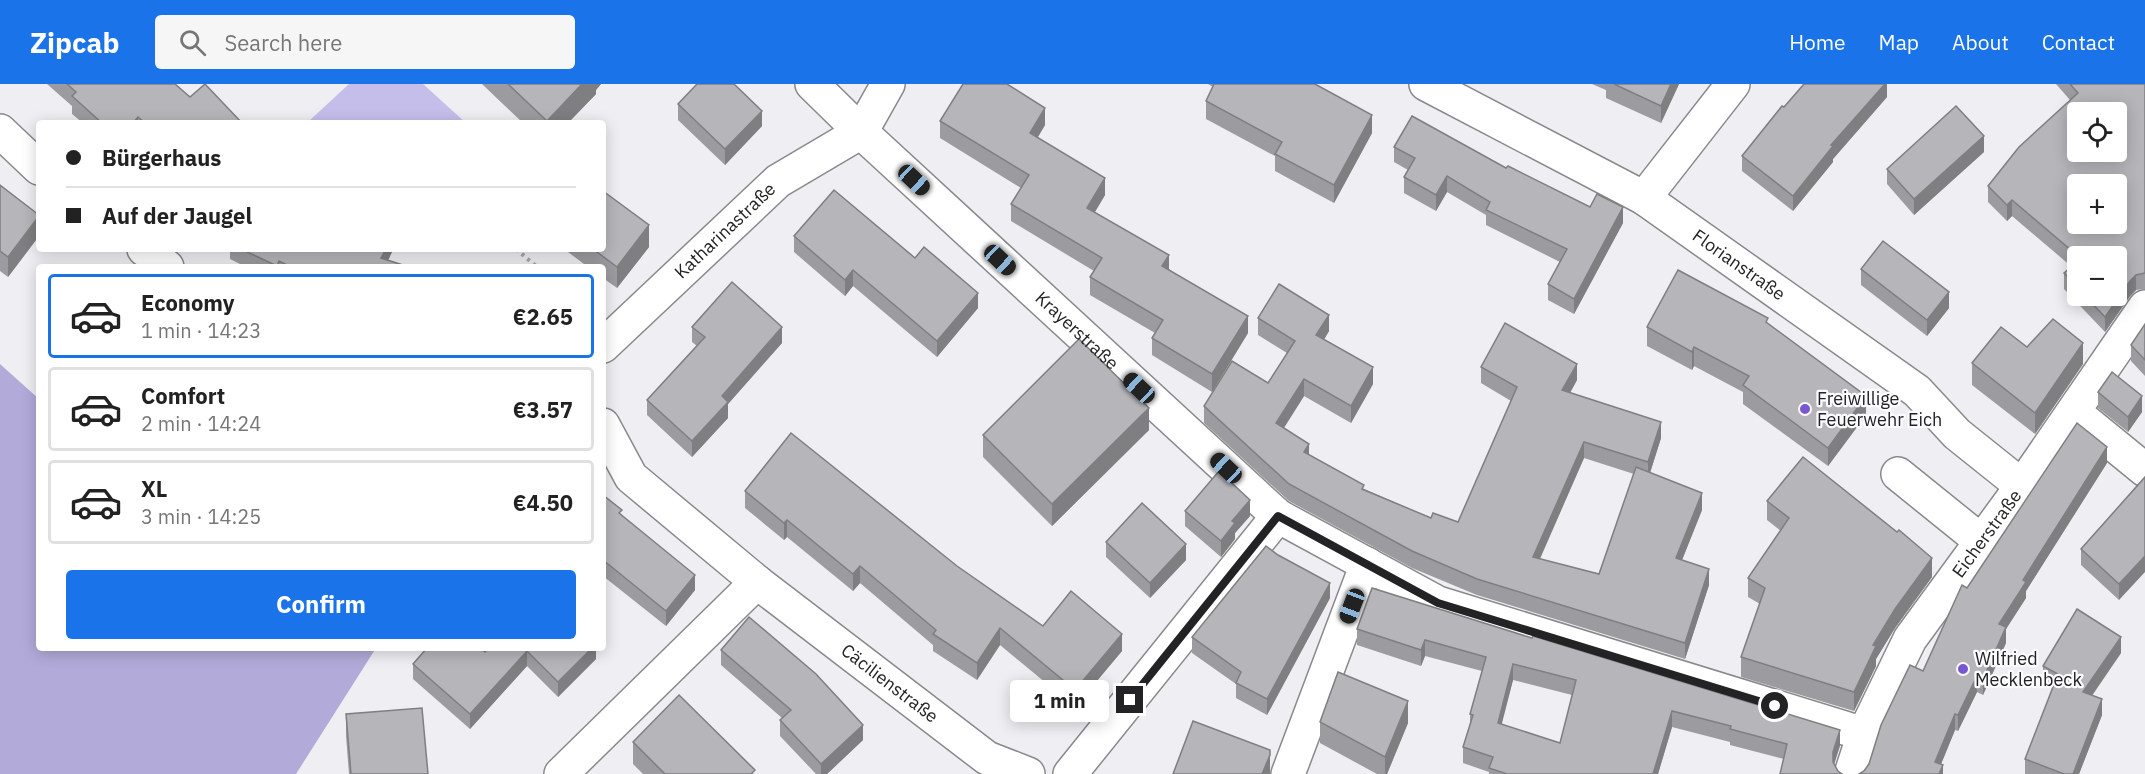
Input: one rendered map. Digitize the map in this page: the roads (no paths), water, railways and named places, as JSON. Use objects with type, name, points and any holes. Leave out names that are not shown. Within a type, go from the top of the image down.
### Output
[{"type":"street","name":"Krayerstraße","points":[[812,84],[861,132],[1278,516],[1438,603],[1864,734]]},
{"type":"street","points":[[861,132],[888,84]]},
{"type":"street","name":"Florianstraße","points":[[1426,84],[1644,198],[1917,391],[1957,434],[2022,486]]},
{"type":"street","points":[[1644,198],[1733,84]]},
{"type":"street","points":[[0,131],[36,165]]},
{"type":"street","name":"Katharinastraße","points":[[606,343],[778,181],[861,132]]},
{"type":"street","points":[[148,252],[163,264]]},
{"type":"street","name":"Eicherstraße","points":[[1851,774],[1864,734],[1910,639],[2022,486],[2145,307]]},
{"type":"street","points":[[2074,411],[2145,470]]},
{"type":"street","name":"Cäcilienstraße","points":[[606,430],[631,477],[758,582],[987,758],[1028,774]]},
{"type":"street","points":[[1898,474],[1981,541]]},
{"type":"street","points":[[1070,774],[1278,516]]},
{"type":"street","points":[[1288,774],[1367,564]]},
{"type":"street","points":[[561,774],[758,582]]},
{"type":"place","name":"Freiwillige Feuerwehr Eich","points":[[1805,409]]},
{"type":"place","name":"Wilfried Mecklenbeck","points":[[1963,669]]}]
